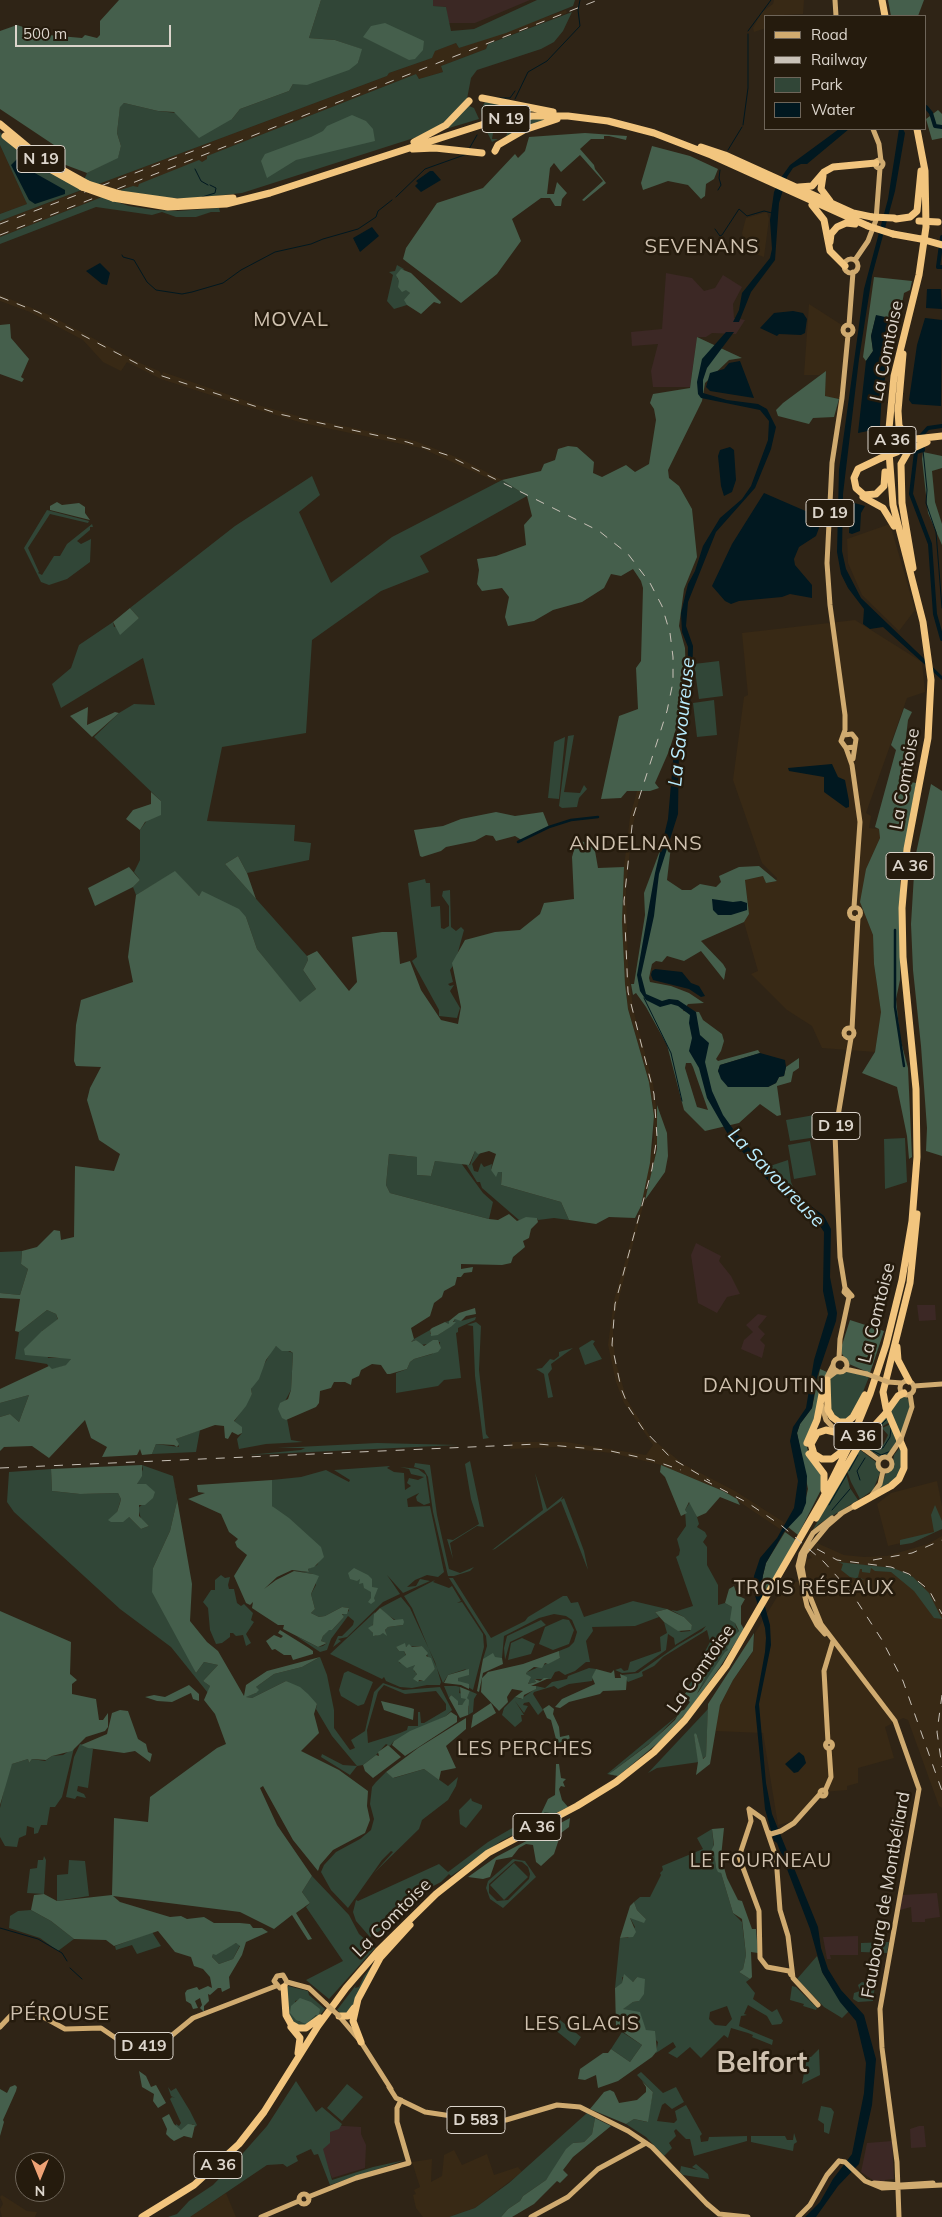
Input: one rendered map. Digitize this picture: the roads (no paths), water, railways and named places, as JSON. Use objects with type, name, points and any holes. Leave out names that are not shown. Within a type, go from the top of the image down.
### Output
[{"type":"highway","points":[[878,0],[881,15]]},
{"type":"highway","points":[[882,0],[885,15]]},
{"type":"highway","points":[[482,98],[556,112]]},
{"type":"highway","points":[[411,143],[446,125],[469,101]]},
{"type":"highway","name":"N 19","points":[[221,203],[494,118],[556,112],[586,114],[624,121],[725,155],[771,179]]},
{"type":"highway","name":"N 19","points":[[0,130],[34,160],[85,185],[117,196],[171,202],[221,203],[270,192],[465,129],[501,120],[550,116],[594,118],[654,133],[843,209]]},
{"type":"highway","points":[[495,151],[503,142],[538,124],[563,118],[594,118]]},
{"type":"highway","name":"N 19","points":[[0,124],[35,155],[85,185]]},
{"type":"highway","points":[[895,218],[913,216],[919,206],[919,130]]},
{"type":"highway","name":"La Comtoise","points":[[151,2217],[197,2188],[239,2150],[267,2115],[339,2002],[375,1960],[456,1882],[485,1860],[595,1800],[648,1762],[675,1737],[702,1706],[727,1672],[851,1450],[884,1368],[907,1281],[917,1214],[921,1157],[921,1100],[908,959],[907,902],[912,850],[933,739],[936,690],[930,631],[897,505],[892,455],[894,408],[903,354],[923,277],[930,225],[930,180],[919,130]]},
{"type":"highway","name":"La Comtoise","points":[[814,1517],[848,1448],[877,1374],[894,1318],[908,1250],[915,1190],[917,1112],[903,957],[902,896],[907,849],[927,745],[932,688],[926,639],[895,515],[889,467],[888,424],[894,376],[918,275],[926,227],[925,177],[919,130]]},
{"type":"highway","points":[[394,152],[430,148],[482,153]]},
{"type":"highway","points":[[792,188],[810,187],[827,170],[833,167],[878,164]]},
{"type":"highway","name":"N 19","points":[[878,164],[836,168],[823,176],[820,185],[822,194],[827,200],[869,224],[893,232]]},
{"type":"highway","points":[[792,188],[820,212],[825,224],[829,250],[849,262]]},
{"type":"highway","name":"N 19","points":[[792,188],[883,231],[922,237],[942,243]]},
{"type":"highway","name":"N 19","points":[[869,224],[895,218],[940,223]]},
{"type":"highway","points":[[849,262],[840,258],[832,250],[830,240],[832,233],[838,226],[846,223],[869,224]]},
{"type":"highway","points":[[903,354],[898,420],[902,431],[914,443]]},
{"type":"highway","points":[[894,376],[885,420],[884,484],[880,491],[874,495],[860,493],[854,483],[856,472],[864,465],[881,457],[896,451],[914,443],[942,437]]},
{"type":"highway","points":[[913,568],[902,507],[900,466],[904,455],[914,443]]},
{"type":"highway","points":[[881,457],[856,469],[852,476],[852,485],[858,494],[879,505],[888,514],[905,557]]},
{"type":"highway","points":[[855,1506],[888,1488],[899,1478],[904,1468],[903,1447],[886,1408],[883,1395],[885,1378],[900,1325],[912,1271],[917,1214]]},
{"type":"highway","points":[[841,1434],[826,1430],[816,1434],[811,1445],[815,1455],[828,1460],[840,1452],[865,1395],[890,1319],[908,1250]]},
{"type":"highway","points":[[814,1517],[863,1438],[906,1388],[897,1355],[900,1325]]},
{"type":"highway","points":[[827,1380],[828,1410],[838,1422],[848,1421],[853,1417],[865,1395]]},
{"type":"highway","points":[[814,1517],[824,1490],[825,1479],[822,1471],[809,1454],[807,1443],[818,1419],[822,1389]]},
{"type":"highway","name":"La Comtoise","points":[[142,2217],[185,2192],[219,2164],[249,2131],[336,2000],[378,1951],[460,1873],[495,1849],[605,1789],[654,1752],[699,1703],[749,1632]]},
{"type":"highway","points":[[361,2042],[354,2023],[355,2008],[364,1984],[377,1963],[414,1921]]},
{"type":"highway","points":[[281,1986],[286,2017],[291,2024],[298,2028],[313,2025],[336,2000]]},
{"type":"highway","points":[[281,1986],[284,2019],[300,2040],[299,2049],[289,2073]]},
{"type":"highway","points":[[339,2016],[348,2016],[355,2008]]},
{"type":"main road","points":[[835,0],[836,15]]},
{"type":"main road","points":[[849,262],[858,267],[852,272],[847,271],[849,262],[869,240],[876,220],[878,164],[877,137],[874,130]]},
{"type":"main road","name":"D 19","points":[[845,715],[827,563],[832,463],[842,398],[848,335],[853,330],[849,325],[852,272]]},
{"type":"main road","points":[[845,715],[852,734],[856,739],[852,765]]},
{"type":"main road","points":[[845,715],[844,735],[841,741],[846,748],[852,765],[860,822],[856,908],[861,913],[856,918],[850,912],[856,908]]},
{"type":"main road","points":[[844,735],[852,734]]},
{"type":"main road","points":[[846,748],[854,747]]},
{"type":"main road","name":"D 19","points":[[838,1358],[838,1348],[849,1297],[852,1294],[845,1288],[840,1257],[835,1134],[849,1038],[854,1034],[850,1029],[856,918]]},
{"type":"main road","points":[[841,1434],[824,1416],[822,1389],[838,1358],[860,1372]]},
{"type":"main road","points":[[844,1369],[846,1363]]},
{"type":"main road","points":[[833,1365],[837,1371]]},
{"type":"main road","points":[[879,1460],[841,1434],[829,1422],[824,1413],[827,1380],[837,1371],[844,1369],[867,1374],[906,1388],[942,1384]]},
{"type":"main road","points":[[888,1458],[900,1440],[912,1407],[906,1388]]},
{"type":"main road","points":[[879,1460],[888,1458]]},
{"type":"main road","points":[[883,1471],[888,1470],[891,1466],[888,1458]]},
{"type":"main road","points":[[879,1460],[878,1466],[883,1471]]},
{"type":"main road","points":[[834,1645],[812,1618],[798,1569],[801,1554],[813,1533],[832,1518],[855,1506],[876,1490],[883,1471]]},
{"type":"main road","points":[[834,1645],[814,1610],[802,1570],[806,1553],[823,1531],[842,1513]]},
{"type":"main road","points":[[823,1531],[824,1526],[832,1518]]},
{"type":"main road","points":[[770,1834],[794,1824],[823,1792],[830,1781],[829,1748],[833,1744],[828,1742],[824,1671],[828,1654],[834,1645]]},
{"type":"main road","name":"Faubourg de Montbéliard","points":[[834,1645],[850,1662],[897,1725],[919,1786],[881,2001],[882,2048],[895,2144],[900,2217]]},
{"type":"main road","points":[[793,1979],[788,1936],[780,1910],[777,1860],[770,1834],[759,1815],[749,1809],[751,1816],[739,1856],[759,1911],[761,1924],[759,1939],[762,1964],[767,1967],[789,1971],[793,1979],[818,2006]]},
{"type":"main road","points":[[751,1816],[759,1815]]},
{"type":"main road","points":[[261,2217],[299,2201],[306,2203],[308,2197],[356,2178],[409,2163],[397,2122],[397,2108],[401,2100],[396,2098],[361,2042],[339,2016],[305,1986],[281,1986],[274,1980],[276,1976],[281,1975],[281,1986]]},
{"type":"main road","name":"D 419","points":[[0,2027],[18,2009],[31,2008],[70,2029],[101,2028],[123,2043],[153,2046],[165,2041],[188,2021],[264,1988],[274,1980]]},
{"type":"main road","name":"D 419","points":[[223,2006],[281,1986]]},
{"type":"main road","name":"D 583","points":[[401,2100],[432,2114],[485,2121],[506,2120],[557,2105],[571,2105],[580,2107],[620,2127],[646,2143]]},
{"type":"main road","points":[[531,2217],[568,2197],[598,2169],[646,2143],[719,2214],[748,2217]]},
{"type":"main road","points":[[798,2217],[808,2208],[817,2193],[843,2162],[876,2184],[897,2187],[942,2184]]},
{"type":"water","points":[[838,130],[848,130],[807,164],[801,164],[793,168],[787,177],[779,203],[775,260],[751,292],[739,322],[733,322],[739,310],[742,293],[770,258],[772,249],[770,220],[774,192],[790,165]]},
{"type":"water","points":[[899,130],[904,130],[905,133],[895,191],[872,276],[859,359],[843,494],[842,551],[846,569],[861,598],[942,676],[942,680],[883,627],[870,629],[863,624],[864,609],[848,588],[841,574],[837,552],[839,470],[864,289],[888,199]]},
{"type":"water","points":[[17,159],[33,172],[65,190],[65,194],[35,204],[29,200],[11,165]]},
{"type":"water","points":[[430,171],[433,171],[441,180],[421,192],[415,186],[418,183],[416,181]]},
{"type":"water","points":[[372,227],[379,236],[360,252],[353,238]]},
{"type":"water","points":[[100,263],[110,273],[107,285],[102,284],[86,271]]},
{"type":"water","points":[[927,289],[941,289],[942,309],[926,308]]},
{"type":"water","points":[[793,311],[803,313],[807,319],[805,333],[801,335],[779,334],[777,336],[760,328],[774,313]]},
{"type":"water","points":[[876,315],[899,320],[882,391],[880,426],[878,429],[858,433],[866,361],[873,351],[871,336]]},
{"type":"water","points":[[925,318],[942,320],[941,406],[912,404],[909,400],[917,345]]},
{"type":"water","name":"La Savoureuse","points":[[726,332],[734,332],[707,368],[703,380],[703,393],[727,400],[758,404],[767,409],[776,427],[771,449],[755,488],[716,532],[688,602],[686,626],[693,646],[692,683],[689,714],[679,744],[678,814],[659,874],[654,916],[641,975],[646,994],[662,1001],[669,999],[678,1000],[696,1012],[700,1035],[709,1043],[705,1062],[712,1091],[723,1115],[736,1133],[782,1184],[824,1216],[831,1229],[830,1277],[837,1313],[836,1321],[817,1377],[812,1408],[800,1424],[797,1433],[807,1476],[806,1503],[802,1513],[784,1532],[766,1563],[763,1575],[761,1592],[770,1625],[771,1645],[759,1704],[766,1783],[772,1814],[818,1927],[821,1948],[828,1969],[841,1990],[864,2015],[876,2059],[872,2105],[859,2164],[838,2186],[816,2217],[805,2217],[820,2202],[833,2179],[852,2154],[864,2093],[866,2063],[856,2021],[840,2002],[822,1972],[810,1929],[777,1843],[774,1841],[765,1809],[755,1707],[766,1638],[765,1628],[753,1589],[754,1576],[760,1558],[777,1538],[794,1508],[798,1481],[790,1441],[793,1427],[806,1408],[814,1360],[828,1314],[823,1291],[824,1232],[818,1223],[772,1185],[730,1138],[707,1098],[699,1068],[689,1051],[692,1038],[689,1023],[690,1015],[678,1006],[671,1004],[660,1007],[646,1000],[640,991],[637,975],[655,873],[668,819],[675,738],[684,712],[687,693],[688,647],[682,632],[681,613],[688,584],[695,571],[703,546],[720,518],[742,499],[751,486],[768,440],[769,421],[760,410],[701,398],[698,394],[697,382],[702,359]]},
{"type":"water","points":[[740,361],[754,398],[710,391],[706,387],[710,373],[724,369],[729,363]]},
{"type":"water","points":[[730,447],[734,450],[736,480],[732,492],[724,496],[718,456],[720,450]]},
{"type":"water","points":[[764,493],[817,516],[819,528],[816,536],[799,547],[794,559],[795,565],[812,585],[812,598],[790,594],[782,597],[739,601],[731,604],[725,601],[712,586],[732,544]]},
{"type":"water","points":[[851,502],[865,506],[861,513],[860,531],[852,534],[849,533]]},
{"type":"water","points":[[832,764],[838,777],[845,780],[849,807],[846,808],[824,792],[824,777],[789,771],[788,768]]},
{"type":"water","points":[[712,899],[733,902],[741,901],[747,903],[747,910],[731,915],[718,915],[713,910]]},
{"type":"water","points":[[655,969],[682,972],[691,983],[699,986],[705,996],[701,997],[689,989],[653,980],[651,975]]},
{"type":"water","points":[[760,1053],[785,1060],[784,1076],[779,1077],[776,1083],[768,1087],[728,1087],[721,1079],[718,1071],[720,1065]]},
{"type":"water","points":[[799,1752],[804,1756],[806,1763],[798,1772],[794,1773],[785,1764]]},
{"type":"waterway","points":[[515,99],[528,72],[547,61],[580,26],[578,10],[580,0]]},
{"type":"waterway","points":[[748,31],[771,0]]},
{"type":"waterway","points":[[743,125],[748,88],[748,34]]},
{"type":"waterway","points":[[497,98],[510,98],[515,91]]},
{"type":"waterway","points":[[927,108],[931,113],[935,126],[942,127]]},
{"type":"waterway","points":[[487,132],[510,126]]},
{"type":"waterway","points":[[728,150],[742,127]]},
{"type":"waterway","points":[[469,149],[477,135]]},
{"type":"waterway","points":[[396,197],[425,169],[467,154]]},
{"type":"waterway","points":[[195,169],[201,181],[208,185]]},
{"type":"waterway","points":[[718,190],[721,185],[719,178],[720,170]]},
{"type":"waterway","points":[[202,197],[215,193],[216,188],[210,185]]},
{"type":"waterway","points":[[122,255],[134,260],[147,282],[156,290],[182,294],[192,292],[223,283],[241,270],[275,252],[311,244],[358,229],[376,217],[378,211],[392,200]]},
{"type":"waterway","points":[[715,229],[720,236],[722,235],[739,209],[747,216],[764,211],[772,213]]},
{"type":"waterway","points":[[942,237],[938,267],[942,267]]},
{"type":"waterway","points":[[920,437],[928,428],[942,426]]},
{"type":"waterway","points":[[922,444],[923,450],[916,452],[911,494],[930,544],[935,614],[942,639]]},
{"type":"waterway","points":[[923,450],[927,490],[926,503],[936,532],[942,608]]},
{"type":"waterway","points":[[518,842],[549,827],[571,820],[598,817]]},
{"type":"waterway","points":[[895,930],[895,1007],[904,1066]]},
{"type":"waterway","points":[[644,998],[671,1053],[682,1101]]},
{"type":"waterway","points":[[879,1427],[886,1420]]},
{"type":"waterway","points":[[874,1447],[883,1448],[890,1437],[891,1428]]},
{"type":"waterway","points":[[873,1451],[881,1455],[891,1451]]},
{"type":"waterway","points":[[849,1471],[858,1455]]},
{"type":"waterway","points":[[860,1480],[857,1471],[865,1458]]},
{"type":"waterway","points":[[829,1505],[847,1474]]},
{"type":"waterway","points":[[832,1510],[850,1489]]},
{"type":"waterway","points":[[0,1928],[38,1939],[62,1953],[67,1961]]},
{"type":"waterway","points":[[70,1968],[82,1979]]},
{"type":"railway","points":[[0,235],[598,0]]},
{"type":"railway","points":[[0,224],[217,142]]},
{"type":"railway","points":[[0,297],[38,312],[159,375],[279,414],[407,442],[447,455],[599,531],[628,554],[650,583],[662,606],[670,633],[673,657],[673,682],[667,711],[633,817],[624,901],[628,992],[654,1094],[657,1137],[652,1169],[615,1304],[612,1345],[621,1388],[629,1408],[643,1429],[671,1458],[710,1481]]},
{"type":"railway","points":[[0,1468],[538,1444],[606,1450],[652,1460],[681,1470]]},
{"type":"railway","points":[[704,1480],[748,1503],[782,1526],[824,1562],[851,1592],[882,1640],[903,1681],[942,1791]]},
{"type":"railway","points":[[873,1560],[912,1553],[942,1540]]},
{"type":"railway","points":[[817,1549],[837,1560],[891,1567],[909,1574],[929,1590],[942,1614]]},
{"type":"railway","points":[[942,1695],[937,1732],[942,1767]]},
{"type":"district","name":"SEVENANS","points":[[702,247]]},
{"type":"district","name":"MOVAL","points":[[291,320]]},
{"type":"district","name":"ANDELNANS","points":[[636,844]]},
{"type":"district","name":"DANJOUTIN","points":[[764,1386]]},
{"type":"district","name":"TROIS RÉSEAUX","points":[[814,1588]]},
{"type":"district","name":"LES PERCHES","points":[[525,1749]]},
{"type":"district","name":"LE FOURNEAU","points":[[761,1861]]},
{"type":"district","name":"PÉROUSE","points":[[60,2014]]},
{"type":"district","name":"LES GLACIS","points":[[582,2024]]},
{"type":"district","name":"Belfort","points":[[762,2064]]}]
